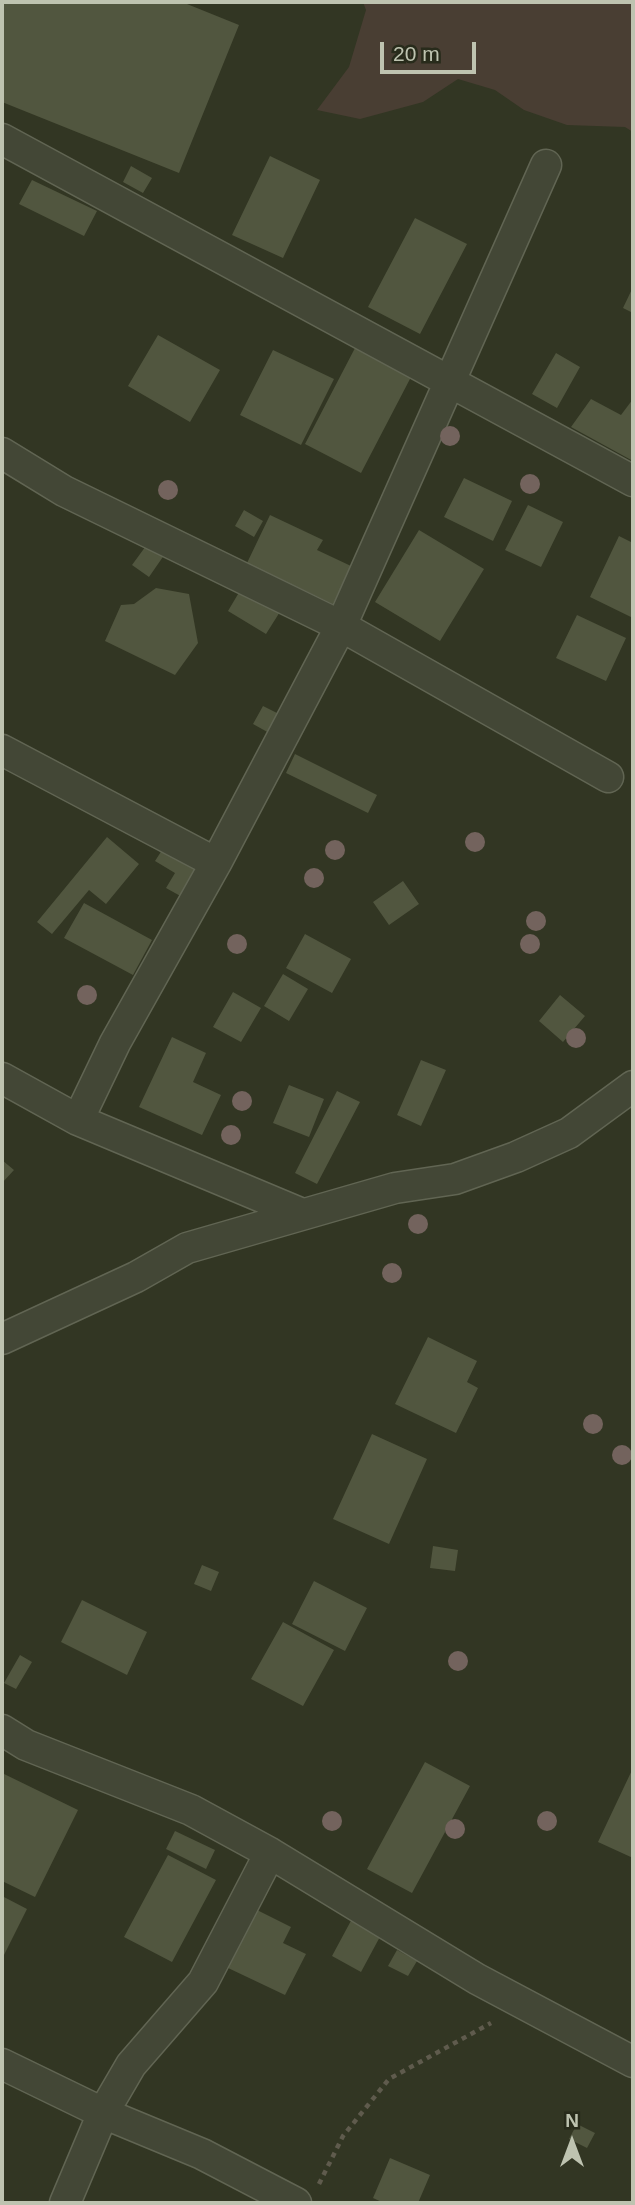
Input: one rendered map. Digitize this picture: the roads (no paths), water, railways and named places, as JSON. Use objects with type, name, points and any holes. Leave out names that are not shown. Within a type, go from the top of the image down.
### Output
[{"type":"street","points":[[2,139],[449,384],[633,481]]},
{"type":"street","points":[[78,1120],[115,1043],[216,863],[341,626],[546,165]]},
{"type":"street","points":[[2,453],[64,491],[341,626],[608,777]]},
{"type":"street","points":[[2,750],[216,863]]},
{"type":"street","points":[[2,1078],[78,1120],[300,1213]]},
{"type":"street","points":[[2,1339],[136,1277],[187,1248],[300,1213],[395,1188],[455,1179],[516,1157],[569,1133],[633,1086]]},
{"type":"street","points":[[2,1730],[26,1745],[191,1810],[270,1853],[524,2004],[633,2062]]},
{"type":"street","points":[[65,2203],[103,2113],[131,2065],[203,1982],[270,1853]]},
{"type":"street","points":[[2,2064],[103,2113],[305,2198]]}]
